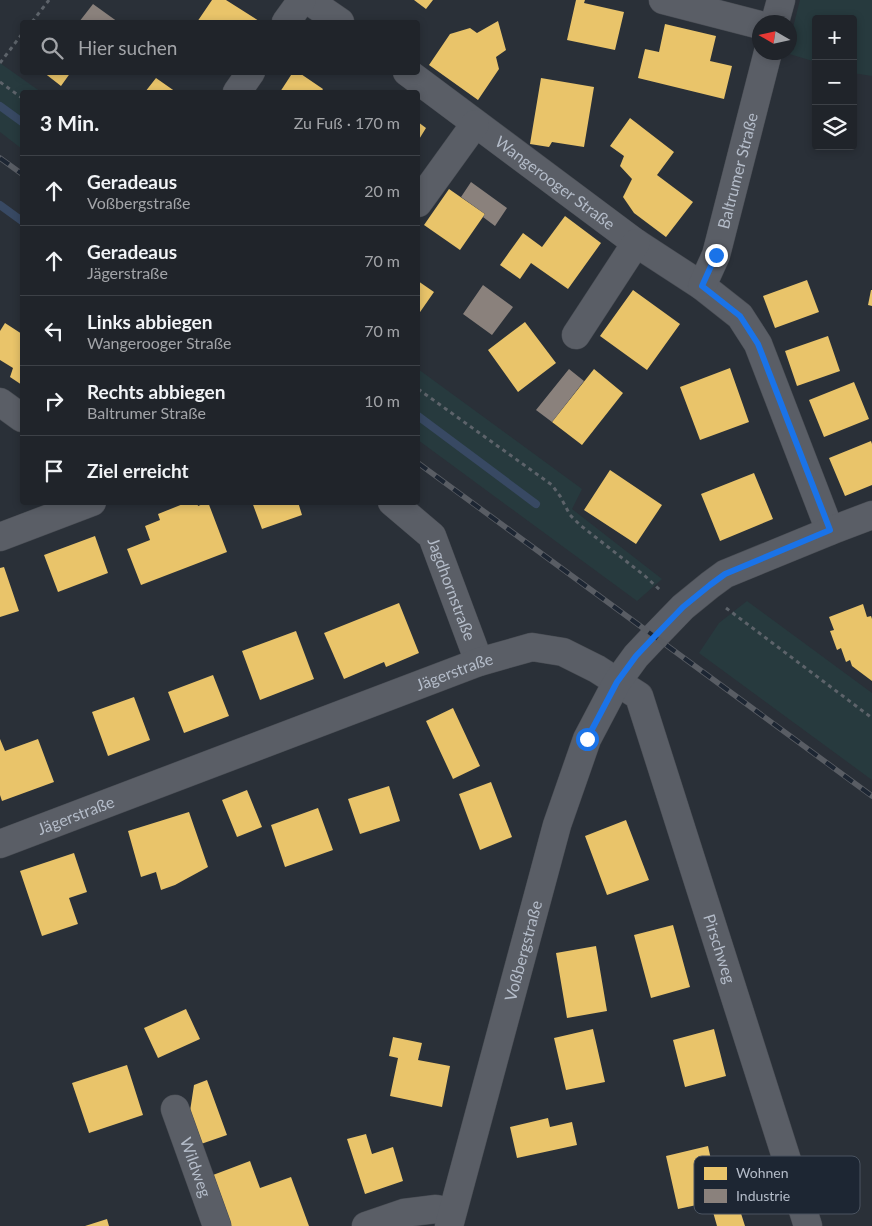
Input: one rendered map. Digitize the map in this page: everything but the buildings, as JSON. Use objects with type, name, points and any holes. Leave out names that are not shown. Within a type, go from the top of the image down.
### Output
[{"type":"street","points":[[287,20],[302,0]]},
{"type":"street","points":[[663,0],[752,24]]},
{"type":"street","points":[[778,15],[781,0]]},
{"type":"street","name":"Baltrumer Straße","points":[[702,286],[716,255],[766,60]]},
{"type":"street","points":[[238,90],[249,75]]},
{"type":"street","name":"Wangerooger Straße","points":[[411,75],[636,243],[702,286],[740,316],[758,344],[830,530]]},
{"type":"street","points":[[420,200],[475,124]]},
{"type":"street","points":[[576,335],[636,243]]},
{"type":"street","points":[[0,402],[20,417]]},
{"type":"street","points":[[0,537],[80,505]]},
{"type":"street","name":"Jagdhornstraße","points":[[396,505],[432,536],[479,662]]},
{"type":"street","points":[[617,682],[636,656],[683,607],[725,574],[830,530],[872,515]]},
{"type":"street","name":"Jägerstraße","points":[[0,844],[479,662],[532,648],[563,652],[597,669],[617,682]]},
{"type":"street","name":"Voßbergstraße","points":[[451,1219],[557,826],[587,739],[617,682]]},
{"type":"street","name":"Pirschweg","points":[[617,682],[639,696],[786,1156]]},
{"type":"street","name":"Wildweg","points":[[175,1109],[217,1226]]},
{"type":"street","points":[[366,1226],[404,1213],[436,1208],[451,1219]]},
{"type":"street","name":"Pirschweg","points":[[804,1214],[808,1226]]},
{"type":"path","points":[[34,20],[49,0]]},
{"type":"path","points":[[0,63],[20,37]]},
{"type":"path","points":[[0,82],[20,97]]},
{"type":"path","points":[[420,390],[552,485],[570,515],[580,525],[645,576],[661,591],[668,591]]},
{"type":"path","points":[[710,585],[722,605],[872,718]]},
{"type":"green space","points":[[800,0],[872,0],[872,76],[857,74],[857,15],[812,15],[812,61],[797,56],[796,15]]},
{"type":"green space","points":[[0,63],[38,90],[20,90],[20,147],[0,132]]},
{"type":"green space","points":[[420,370],[582,489],[572,509],[662,579],[637,601],[420,441]]},
{"type":"green space","points":[[747,601],[872,693],[872,780],[699,653],[719,623]]},
{"type":"waterway","points":[[0,106],[20,121]]},
{"type":"waterway","points":[[0,205],[20,220]]},
{"type":"waterway","points":[[420,417],[536,504]]},
{"type":"railway","points":[[0,158],[20,173]]},
{"type":"railway","points":[[420,464],[872,796]]},
{"type":"route","points":[[587,739],[617,682],[636,656],[683,607],[725,574],[830,530],[758,344],[740,316],[702,286],[716,255]]}]
